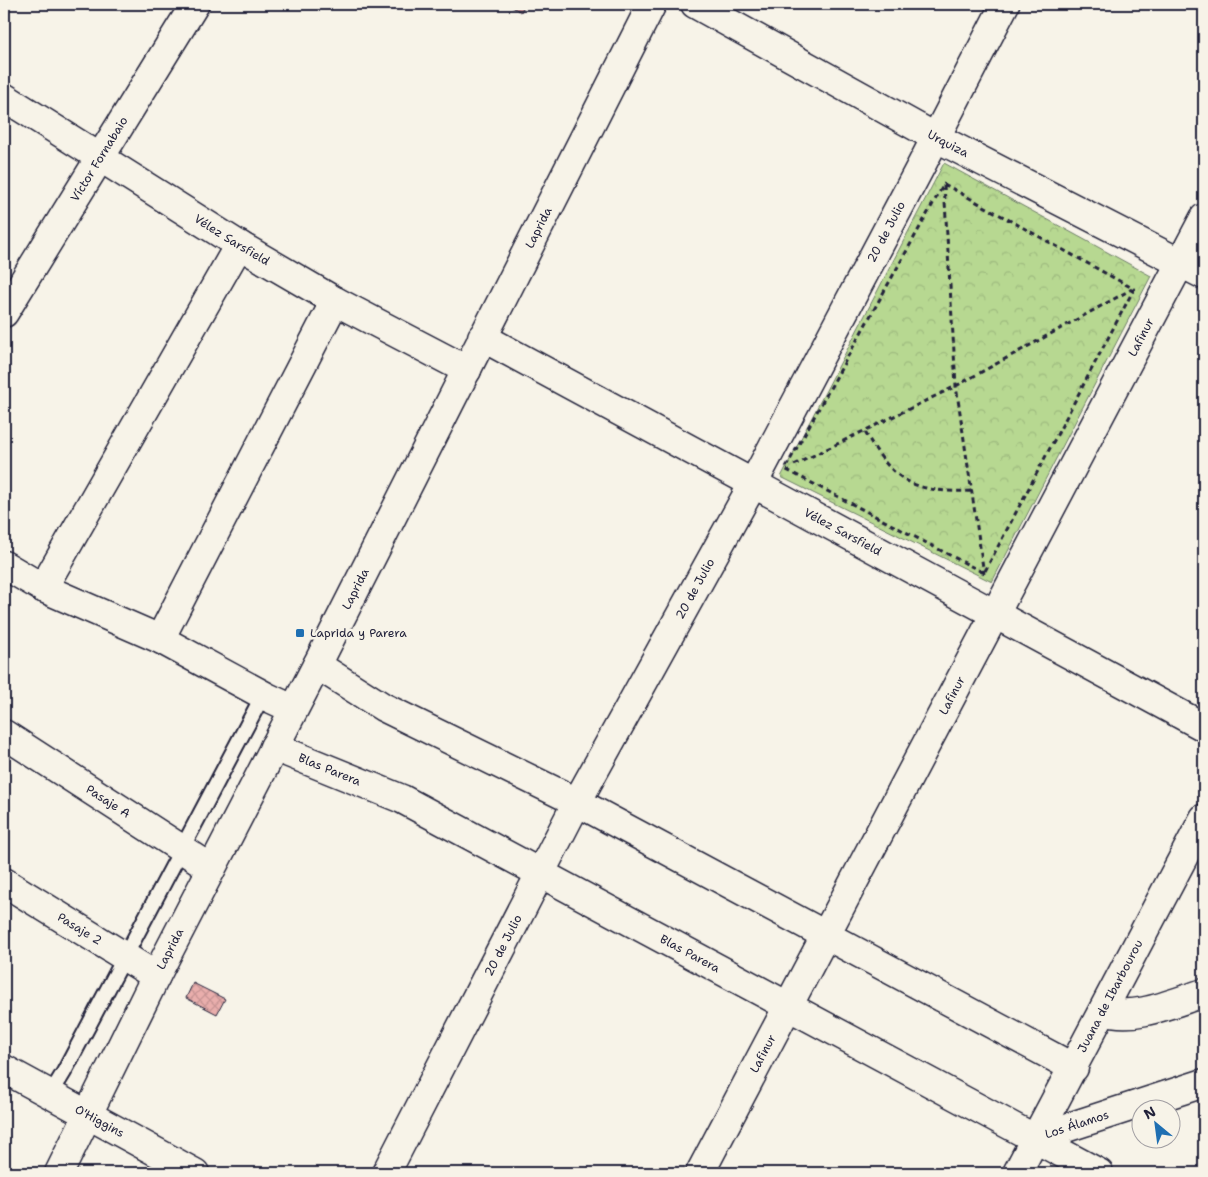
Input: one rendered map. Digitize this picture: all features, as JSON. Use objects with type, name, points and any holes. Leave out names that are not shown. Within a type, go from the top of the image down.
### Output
[{"type":"street","name":"Víctor Fornabaio","points":[[4,313],[195,4]]},
{"type":"street","name":"Laprida","points":[[59,1173],[156,976],[317,665],[652,4]]},
{"type":"street","name":"Urquiza","points":[[695,4],[935,137],[1204,276]]},
{"type":"street","name":"20 de Julio","points":[[386,1173],[577,802],[753,484],[1005,4]]},
{"type":"street","name":"Vélez Sarsfield","points":[[4,97],[101,156],[239,245],[335,301],[467,370]]},
{"type":"street","name":"Lafinur","points":[[700,1173],[824,934],[983,608],[1204,218]]},
{"type":"street","points":[[44,588],[239,245]]},
{"type":"street","points":[[160,639],[335,301]]},
{"type":"street","name":"Vélez Sarsfield","points":[[482,337],[1204,727]]},
{"type":"street","points":[[4,565],[44,588],[160,639],[263,695],[293,709]]},
{"type":"street","points":[[317,665],[383,707],[577,802],[1074,1068]]},
{"type":"street","name":"Pasaje A","points":[[4,734],[211,868]]},
{"type":"street","name":"Blas Parera","points":[[274,747],[402,799],[1099,1173]]},
{"type":"street","name":"Juana de Ibarbourou","points":[[1017,1173],[1204,818]]},
{"type":"street","name":"Pasaje 2","points":[[4,882],[156,976]]},
{"type":"street","points":[[1104,1010],[1124,1014],[1154,1008],[1204,993]]},
{"type":"street","name":"O'Higgins","points":[[4,1069],[195,1173]]},
{"type":"street","name":"Los Álamos","points":[[1036,1138],[1204,1083]]},
{"type":"lane","points":[[50,1095],[64,1072],[263,695]]},
{"type":"path","points":[[922,164],[944,184],[1134,289]]},
{"type":"path","points":[[944,184],[956,386],[984,573],[983,608]]},
{"type":"path","points":[[785,469],[944,184]]},
{"type":"path","points":[[753,484],[865,432],[956,386],[1141,284]]},
{"type":"path","points":[[984,573],[1134,289]]},
{"type":"path","points":[[865,432],[878,456],[893,473],[915,485],[942,492],[972,491]]},
{"type":"path","points":[[785,469],[984,573]]},
{"type":"green space","points":[[944,163],[1151,276],[992,582],[781,477]]},
{"type":"building","points":[[507,4],[525,4],[521,12]]},
{"type":"building","points":[[193,983],[225,999],[217,1014],[186,998]]},
{"type":"place","name":"Laprida y Parera","points":[[300,633]]}]
